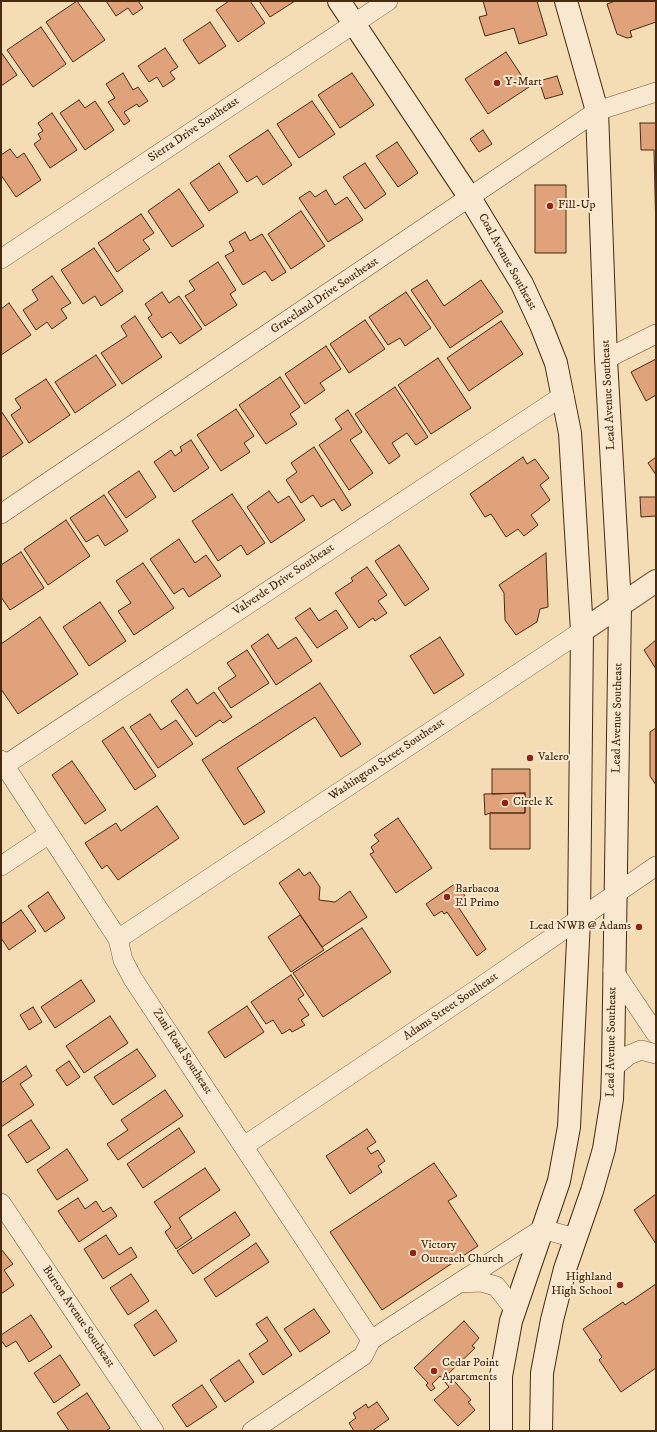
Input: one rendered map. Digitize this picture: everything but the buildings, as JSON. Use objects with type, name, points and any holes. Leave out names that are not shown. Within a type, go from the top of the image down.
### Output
[{"type":"main road","name":"Coal Avenue Southeast","points":[[339,1],[470,198],[522,284],[556,363],[564,395],[570,433],[582,631]]},
{"type":"main road","name":"Lead Avenue Southeast","points":[[541,1431],[542,1373],[552,1320],[565,1269],[592,1191],[604,1149],[612,1099],[613,1068],[613,970],[620,605],[606,359],[597,111],[566,1]]},
{"type":"main road","name":"Washington Street Southeast","points":[[582,631],[656,581]]},
{"type":"main road","points":[[501,1431],[501,1376],[511,1321],[559,1181],[569,1127],[579,920],[582,631]]},
{"type":"street","name":"Sierra Drive Southeast","points":[[1,259],[388,1]]},
{"type":"street","name":"Graceland Drive Southeast","points":[[1,514],[597,111],[656,92]]},
{"type":"street","points":[[606,359],[656,334]]},
{"type":"street","name":"Valverde Drive Southeast","points":[[3,762],[564,395]]},
{"type":"street","name":"Washington Street Southeast","points":[[118,939],[582,631]]},
{"type":"street","name":"Zuni Road Southeast","points":[[3,762],[118,939],[123,960],[134,979],[371,1340]]},
{"type":"street","points":[[1,866],[49,834]]},
{"type":"street","name":"Adams Street Southeast","points":[[244,1146],[579,920],[656,866]]},
{"type":"street","points":[[613,970],[656,1034]]},
{"type":"street","points":[[613,1068],[629,1055],[641,1050],[656,1054]]},
{"type":"street","name":"Burton Avenue Southeast","points":[[1,1203],[154,1431]]},
{"type":"street","points":[[252,1431],[363,1356],[371,1340],[542,1229],[575,1238]]},
{"type":"street","points":[[458,1283],[481,1282],[496,1286],[515,1310]]},
{"type":"place","name":"Y-Mart","points":[[497,83]]},
{"type":"place","name":"Fill-Up","points":[[550,206]]},
{"type":"place","name":"Valero","points":[[530,758]]},
{"type":"place","name":"Circle K","points":[[505,803]]},
{"type":"place","name":"Barbacoa El Primo","points":[[447,897]]},
{"type":"place","name":"Lead NWB @ Adams","points":[[639,927]]},
{"type":"place","name":"Victory Outreach Church","points":[[413,1253]]},
{"type":"place","name":"Highland High School","points":[[620,1285]]},
{"type":"place","name":"Cedar Point Apartments","points":[[434,1371]]}]
